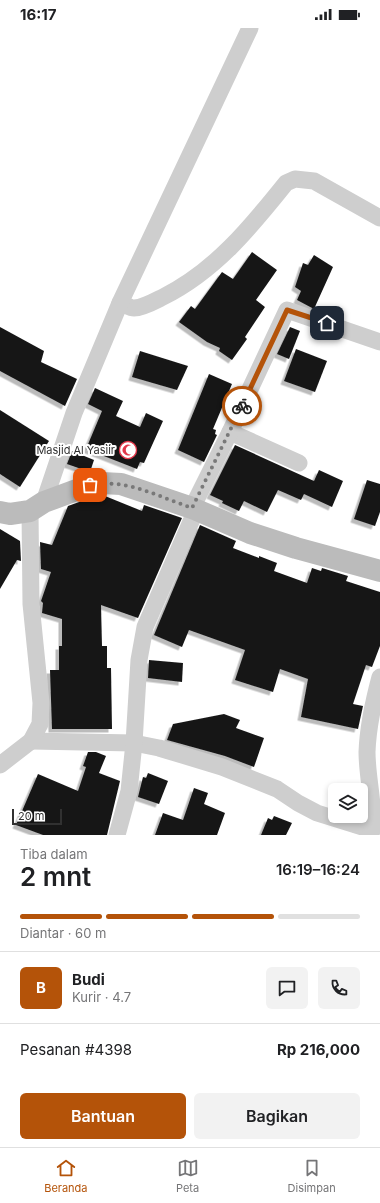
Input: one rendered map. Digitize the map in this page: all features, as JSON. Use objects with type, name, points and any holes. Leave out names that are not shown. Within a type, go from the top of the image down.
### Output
[{"type":"main road","points":[[0,512],[10,514],[37,507],[81,487],[102,483],[114,483],[132,486],[283,544],[340,562],[380,571]]},
{"type":"street","points":[[0,765],[32,741],[40,724],[41,703],[31,604],[37,507],[120,303],[250,28]]},
{"type":"street","points":[[120,303],[134,308],[153,302],[182,288],[212,266],[231,248],[286,183],[295,179],[314,181],[380,218]]},
{"type":"street","points":[[117,835],[129,791],[134,743],[139,660],[145,627],[194,509],[287,310],[380,342]]},
{"type":"street","points":[[230,432],[299,463]]},
{"type":"street","points":[[32,741],[134,743],[159,748],[222,768],[277,789],[298,803],[317,813],[371,832],[374,822],[369,787],[367,752],[370,712],[380,677]]},
{"type":"building","points":[[252,252],[277,270],[256,300],[265,307],[245,337],[247,339],[232,360],[219,351],[220,348],[207,342],[179,322],[191,306],[195,309],[222,272],[233,279]]},
{"type":"building","points":[[314,255],[333,267],[314,309],[297,300],[301,291],[295,287],[303,263],[308,265]]},
{"type":"building","points":[[0,327],[44,351],[41,362],[77,379],[65,406],[0,371]]},
{"type":"building","points":[[290,327],[300,331],[289,359],[277,354]]},
{"type":"building","points":[[296,349],[327,361],[315,392],[284,381]]},
{"type":"building","points":[[140,351],[188,366],[177,390],[132,377]]},
{"type":"building","points":[[209,374],[232,384],[213,429],[216,430],[215,434],[217,435],[204,462],[178,450]]},
{"type":"building","points":[[95,388],[123,401],[116,416],[140,427],[146,413],[163,421],[144,463],[140,462],[137,469],[86,449],[102,411],[88,404]]},
{"type":"building","points":[[0,410],[49,441],[20,487],[0,474]]},
{"type":"building","points":[[235,445],[314,481],[319,470],[343,481],[332,507],[304,494],[301,500],[278,490],[267,512],[244,501],[239,511],[222,503],[223,501],[210,495]]},
{"type":"building","points":[[72,451],[94,460],[90,472],[67,464]]},
{"type":"building","points":[[367,480],[380,484],[380,512],[375,526],[354,519]]},
{"type":"building","points":[[105,496],[142,511],[144,505],[182,518],[138,618],[101,605],[102,646],[107,646],[107,668],[111,668],[112,729],[52,729],[50,670],[59,670],[59,646],[62,646],[62,619],[42,613],[43,603],[41,601],[51,572],[41,569],[40,542],[52,545],[68,506],[93,497]]},
{"type":"building","points":[[200,525],[236,541],[233,548],[277,563],[274,571],[307,583],[312,568],[321,571],[322,568],[348,576],[346,581],[380,592],[380,646],[372,667],[366,665],[353,704],[363,706],[358,729],[301,717],[308,679],[280,669],[273,692],[235,680],[245,650],[189,630],[182,647],[154,635]]},
{"type":"building","points":[[0,529],[20,541],[21,561],[17,560],[0,589]]},
{"type":"building","points":[[149,660],[183,663],[182,682],[148,678]]},
{"type":"building","points":[[224,714],[240,720],[236,728],[264,738],[254,767],[225,756],[167,740],[173,724]]},
{"type":"building","points":[[88,752],[96,752],[106,756],[99,773],[120,781],[107,835],[43,835],[16,825],[38,774],[78,791],[86,767],[83,766]]},
{"type":"building","points":[[148,773],[168,781],[159,804],[138,797],[143,777],[146,778]]},
{"type":"building","points":[[194,788],[208,793],[204,804],[225,813],[217,835],[155,835],[163,813],[183,820]]},
{"type":"building","points":[[274,816],[292,823],[286,835],[261,835],[268,818],[272,820]]},
{"type":"way so far","points":[[90,485],[114,483],[132,486],[192,508],[242,406]]},
{"type":"place","name":"Masjid Al Yasiir","points":[[128,450]]},
{"type":"route","points":[[242,406],[287,310],[327,323]]}]
